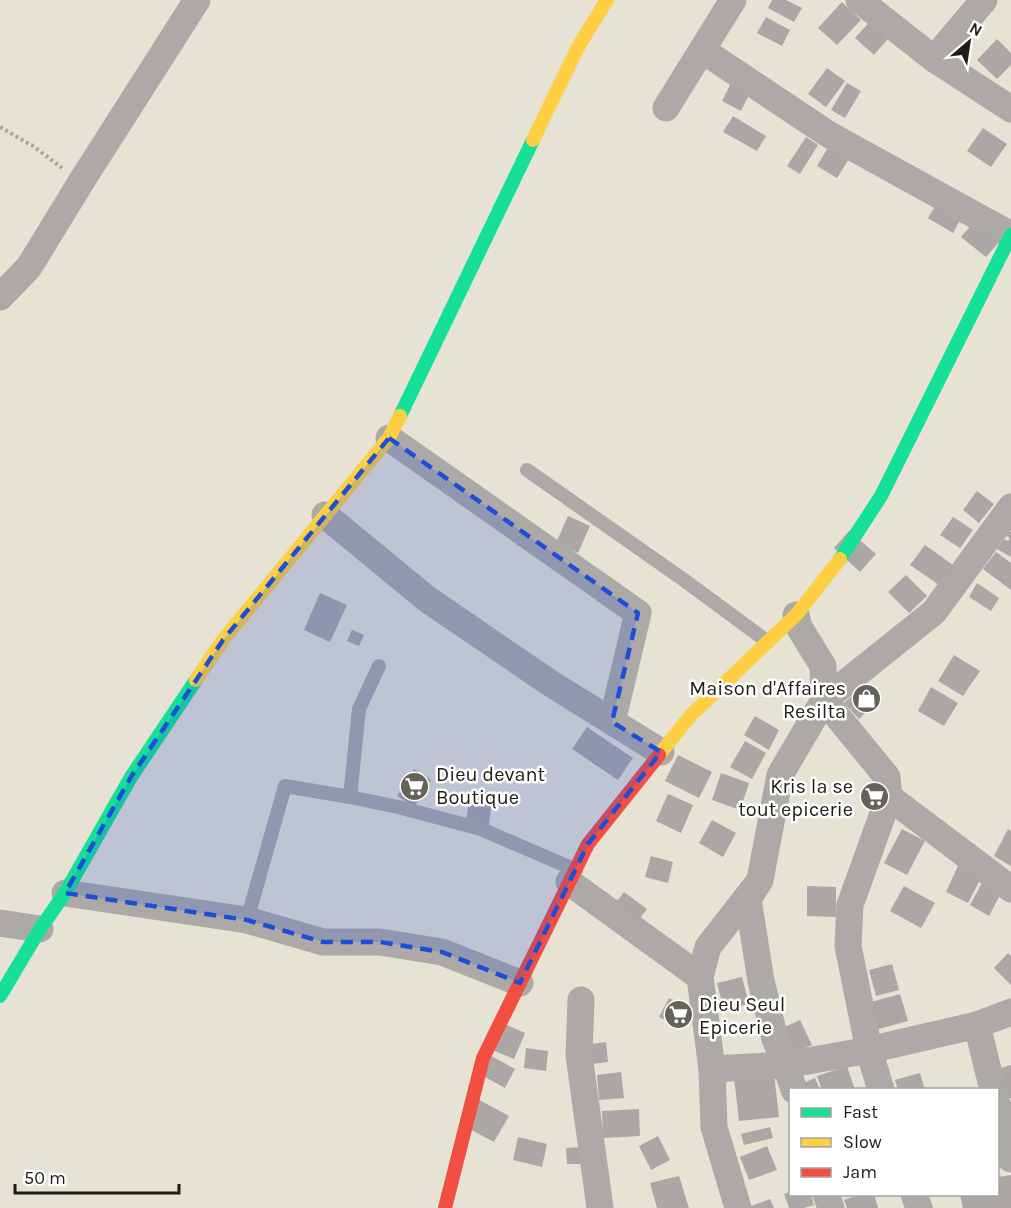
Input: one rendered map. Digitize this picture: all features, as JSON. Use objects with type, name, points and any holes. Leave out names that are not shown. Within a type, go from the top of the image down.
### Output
[{"type":"street","points":[[0,297],[29,267],[197,0]]},
{"type":"street","points":[[0,996],[65,892],[131,777],[222,640],[389,438],[578,47],[607,0]]},
{"type":"street","points":[[666,108],[732,0]]},
{"type":"street","points":[[859,0],[934,59],[1011,109]]},
{"type":"street","points":[[934,59],[984,0]]},
{"type":"street","points":[[445,1208],[483,1058],[588,844],[691,715],[796,615],[843,555],[881,496],[1011,235],[828,134],[702,50]]},
{"type":"street","points":[[389,438],[638,613],[612,722]]},
{"type":"street","points":[[790,1077],[775,1039],[761,981],[748,899],[760,880],[780,775],[824,700],[934,612],[1011,507]]},
{"type":"street","points":[[325,515],[427,599],[550,683],[661,753]]},
{"type":"street","points":[[796,615],[799,627],[823,666],[824,700],[887,777],[889,797],[850,905],[848,946],[869,1050],[881,1088]]},
{"type":"street","points":[[889,797],[1011,889]]},
{"type":"street","points":[[572,876],[700,978]]},
{"type":"street","points":[[738,1208],[714,1127],[712,1070],[700,978],[708,947],[760,880]]},
{"type":"street","points":[[65,892],[247,920],[323,942],[380,942],[441,952],[520,983]]},
{"type":"street","points":[[0,923],[40,929]]},
{"type":"street","points":[[581,999],[579,1054],[600,1208]]},
{"type":"street","points":[[712,1070],[790,1077],[869,1050],[977,1024],[1011,1012]]},
{"type":"street","points":[[977,1024],[993,1088]]},
{"type":"street","points":[[999,1110],[1011,1159]]},
{"type":"lane","points":[[527,470],[768,642]]},
{"type":"lane","points":[[350,797],[359,709],[379,666]]},
{"type":"lane","points":[[247,920],[285,786],[398,807],[481,829],[572,876]]},
{"type":"path","points":[[0,126],[33,146],[81,182]]},
{"type":"highlighted area","points":[[389,438],[638,613],[612,722],[661,752],[588,844],[520,983],[442,952],[380,942],[323,942],[247,920],[65,893],[131,777],[223,640]]},
{"type":"building","points":[[772,0],[786,0],[802,8],[794,22],[768,8]]},
{"type":"building","points":[[842,2],[861,20],[837,45],[818,28]]},
{"type":"building","points":[[766,17],[790,30],[782,46],[757,33]]},
{"type":"building","points":[[874,17],[893,33],[874,55],[855,38]]},
{"type":"building","points":[[997,39],[1011,53],[1011,65],[997,79],[977,60]]},
{"type":"building","points":[[827,68],[845,81],[826,107],[808,94]]},
{"type":"building","points":[[731,83],[750,93],[741,111],[722,101]]},
{"type":"building","points":[[847,83],[861,91],[845,118],[831,110]]},
{"type":"building","points":[[733,116],[766,136],[757,151],[723,132]]},
{"type":"building","points":[[983,128],[1007,144],[991,167],[967,151]]},
{"type":"building","points":[[806,137],[818,145],[800,174],[787,166]]},
{"type":"building","points":[[830,144],[850,157],[837,178],[817,166]]},
{"type":"building","points":[[939,200],[963,215],[953,233],[928,218]]},
{"type":"building","points":[[975,221],[1000,241],[986,257],[961,237]]},
{"type":"building","points":[[977,491],[994,504],[979,523],[963,510]]},
{"type":"building","points":[[568,516],[590,526],[578,553],[556,543]]},
{"type":"building","points":[[953,517],[973,530],[960,548],[940,535]]},
{"type":"building","points":[[849,531],[876,554],[860,572],[834,548]]},
{"type":"building","points":[[1009,531],[1011,532],[1011,557],[997,549],[1004,539],[1008,541],[1010,538],[1006,536]]},
{"type":"building","points":[[925,545],[953,565],[939,585],[910,565]]},
{"type":"building","points":[[996,552],[1011,563],[1011,590],[983,569]]},
{"type":"building","points":[[906,575],[927,596],[909,613],[888,592]]},
{"type":"building","points":[[977,583],[999,598],[991,611],[969,597]]},
{"type":"building","points":[[320,593],[347,605],[330,642],[304,630]]},
{"type":"building","points":[[352,630],[364,635],[359,646],[347,641]]},
{"type":"building","points":[[954,655],[980,671],[963,696],[938,681]]},
{"type":"building","points":[[865,683],[880,698],[859,719],[844,703]]},
{"type":"building","points":[[931,687],[958,703],[944,726],[918,711]]},
{"type":"building","points":[[755,716],[779,730],[769,750],[744,735]]},
{"type":"building","points":[[587,727],[633,758],[618,780],[572,749]]},
{"type":"building","points":[[745,741],[766,753],[752,779],[730,767]]},
{"type":"building","points":[[678,755],[712,772],[699,798],[665,781]]},
{"type":"building","points":[[414,769],[431,780],[414,807],[397,796]]},
{"type":"building","points":[[721,773],[749,783],[740,810],[712,800]]},
{"type":"building","points":[[870,783],[887,792],[877,812],[860,802]]},
{"type":"building","points":[[470,792],[493,794],[489,825],[466,822]]},
{"type":"building","points":[[668,794],[693,805],[681,833],[656,821]]},
{"type":"building","points":[[712,820],[736,833],[723,857],[699,843]]},
{"type":"building","points":[[902,829],[925,841],[907,875],[884,863]]},
{"type":"building","points":[[1008,829],[1011,831],[1011,866],[994,856]]},
{"type":"building","points":[[651,856],[673,862],[668,883],[645,877]]},
{"type":"building","points":[[958,866],[981,878],[968,903],[946,892]]},
{"type":"building","points":[[982,883],[1001,893],[989,916],[970,905]]},
{"type":"building","points":[[807,886],[836,887],[836,917],[807,916]]},
{"type":"building","points":[[904,886],[935,903],[921,928],[890,911]]},
{"type":"building","points":[[624,892],[647,909],[634,926],[611,909]]},
{"type":"building","points":[[1008,953],[1011,956],[1011,985],[994,968]]},
{"type":"building","points":[[892,964],[899,990],[876,996],[869,970]]},
{"type":"building","points":[[742,977],[749,1004],[724,1010],[717,983]]},
{"type":"building","points":[[900,994],[908,1021],[875,1030],[867,1003]]},
{"type":"building","points":[[669,998],[687,1008],[677,1026],[659,1017]]},
{"type":"building","points":[[800,1020],[812,1045],[792,1054],[780,1029]]},
{"type":"building","points":[[498,1021],[525,1033],[514,1059],[487,1048]]},
{"type":"building","points":[[606,1042],[608,1062],[584,1065],[582,1045]]},
{"type":"building","points":[[526,1048],[548,1051],[546,1071],[524,1068]]},
{"type":"building","points":[[484,1052],[515,1069],[505,1088],[474,1071]]},
{"type":"building","points":[[1011,1065],[1011,1098],[1001,1100],[993,1070]]},
{"type":"building","points":[[847,1066],[854,1088],[821,1088],[817,1076]]},
{"type":"building","points":[[621,1072],[624,1098],[599,1100],[597,1075]]},
{"type":"building","points":[[920,1073],[924,1088],[897,1088],[895,1080]]},
{"type":"building","points":[[774,1074],[779,1117],[739,1121],[734,1078]]},
{"type":"building","points":[[815,1078],[819,1088],[798,1088],[797,1086]]},
{"type":"building","points":[[474,1097],[509,1116],[494,1142],[460,1124]]},
{"type":"building","points":[[639,1109],[640,1136],[603,1138],[602,1111]]},
{"type":"building","points":[[770,1127],[773,1138],[744,1145],[741,1134]]},
{"type":"building","points":[[658,1136],[670,1160],[651,1170],[639,1146]]},
{"type":"building","points":[[518,1137],[547,1144],[542,1167],[513,1160]]},
{"type":"building","points":[[767,1146],[777,1170],[749,1180],[740,1157]]},
{"type":"building","points":[[583,1147],[584,1164],[567,1164],[566,1148]]},
{"type":"building","points":[[1011,1175],[1011,1208],[963,1208],[960,1196],[999,1196],[999,1177]]},
{"type":"building","points":[[679,1176],[689,1208],[657,1208],[650,1183]]},
{"type":"building","points":[[789,1192],[789,1196],[812,1196],[814,1205],[789,1208],[784,1194]]},
{"type":"building","points":[[855,1196],[875,1196],[878,1208],[847,1208],[844,1200]]},
{"type":"building","points":[[770,1199],[774,1208],[746,1208]]},
{"type":"traffic: fast","points":[[400,416],[533,140]]},
{"type":"traffic: fast","points":[[840,559],[881,496],[1011,235]]},
{"type":"traffic: fast","points":[[0,996],[40,929],[65,893],[131,777],[196,680]]},
{"type":"traffic: slow","points":[[533,140],[578,47],[607,0]]},
{"type":"traffic: slow","points":[[196,680],[223,640],[389,438],[400,416]]},
{"type":"traffic: slow","points":[[659,755],[691,715],[796,615],[840,559]]},
{"type":"traffic: jam","points":[[445,1208],[483,1058],[588,844],[659,755]]},
{"type":"place","name":"Maison d'Affaires Resilta","points":[[867,699]]},
{"type":"place","name":"Dieu devant Boutique","points":[[415,786]]},
{"type":"place","name":"Kris la se tout epicerie","points":[[874,797]]},
{"type":"place","name":"Dieu Seul Epicerie","points":[[678,1015]]}]
